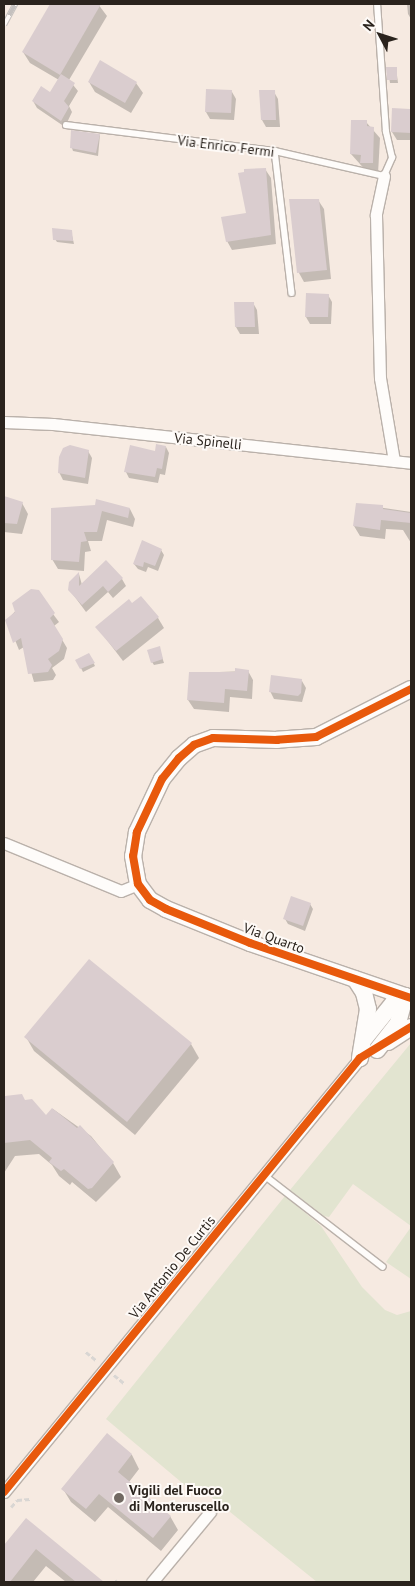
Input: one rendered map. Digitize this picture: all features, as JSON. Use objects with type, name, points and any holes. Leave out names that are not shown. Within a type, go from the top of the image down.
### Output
[{"type":"street","points":[[384,176],[376,215],[380,378],[394,461]]},
{"type":"street","name":"Via Spinelli","points":[[4,422],[53,424],[411,462]]},
{"type":"street","points":[[4,843],[121,891],[138,884],[133,856],[142,818],[162,779],[179,758],[194,745],[213,738],[277,740],[316,737],[411,689]]},
{"type":"street","name":"Via Quarto","points":[[138,884],[150,900],[176,914],[355,980],[408,997]]},
{"type":"street","points":[[355,980],[364,993],[368,1010],[370,1045]]},
{"type":"street","points":[[360,1058],[370,1045],[398,1023],[408,997]]},
{"type":"street","points":[[370,1045],[411,1027]]},
{"type":"street","name":"Via Antonio De Curtis","points":[[4,1491],[360,1058]]},
{"type":"street","points":[[152,1582],[210,1512]]},
{"type":"lane","points":[[377,4],[386,132],[392,158],[384,176]]},
{"type":"lane","name":"Via Enrico Fermi","points":[[66,126],[275,151],[384,176]]},
{"type":"lane","points":[[275,151],[292,293]]},
{"type":"lane","points":[[264,1175],[356,1242],[383,1267]]},
{"type":"path","points":[[11,1507],[17,1500],[30,1499]]},
{"type":"green space","points":[[411,1043],[411,1226],[353,1184],[329,1217],[324,1216],[290,1190]]},
{"type":"green space","points":[[285,1196],[321,1226],[362,1287],[385,1310],[397,1315],[411,1311],[411,1582],[317,1582],[204,1491],[199,1497],[106,1419]]},
{"type":"green space","points":[[411,1227],[411,1279],[386,1262]]},
{"type":"building","points":[[50,4],[101,4],[60,75],[22,52]]},
{"type":"building","points":[[100,60],[137,82],[125,103],[88,82]]},
{"type":"building","points":[[386,67],[397,67],[397,80],[387,80]]},
{"type":"building","points":[[61,74],[75,83],[64,101],[69,107],[61,121],[32,101],[41,86],[50,92]]},
{"type":"building","points":[[206,89],[232,90],[231,113],[205,112]]},
{"type":"building","points":[[259,90],[275,90],[276,120],[261,120]]},
{"type":"building","points":[[392,108],[410,109],[411,133],[391,132]]},
{"type":"building","points":[[351,120],[367,120],[367,126],[374,127],[373,163],[360,163],[361,155],[350,154]]},
{"type":"building","points":[[71,130],[100,134],[96,153],[70,148]]},
{"type":"building","points":[[266,168],[271,235],[226,242],[221,217],[246,213],[238,173],[244,172],[244,169]]},
{"type":"building","points":[[289,199],[319,199],[327,270],[297,273]]},
{"type":"building","points":[[52,228],[72,230],[73,241],[53,240]]},
{"type":"building","points":[[306,293],[329,294],[328,317],[305,317]]},
{"type":"building","points":[[234,302],[254,302],[255,327],[235,327]]},
{"type":"building","points":[[156,444],[166,446],[162,469],[157,468],[155,477],[124,472],[130,445],[155,451]]},
{"type":"building","points":[[70,445],[89,450],[85,478],[58,473],[59,457],[63,448]]},
{"type":"building","points":[[4,496],[23,502],[17,524],[4,523]]},
{"type":"building","points":[[96,499],[130,508],[128,518],[102,511],[97,532],[84,532],[87,541],[81,542],[79,562],[51,560],[51,508],[95,505]]},
{"type":"building","points":[[356,503],[383,505],[383,509],[411,513],[411,523],[381,520],[380,530],[353,526]]},
{"type":"building","points":[[142,540],[162,549],[155,566],[144,562],[143,567],[133,564]]},
{"type":"building","points":[[106,560],[123,578],[108,592],[103,586],[82,605],[68,590],[69,582],[79,572],[79,586]]},
{"type":"building","points":[[31,589],[39,590],[55,613],[50,618],[63,639],[59,651],[48,659],[52,665],[48,672],[28,674],[21,638],[13,643],[5,620],[15,612],[12,603]]},
{"type":"building","points":[[141,596],[159,617],[116,651],[95,627],[129,599],[132,603]]},
{"type":"building","points":[[160,646],[163,659],[151,663],[147,650]]},
{"type":"building","points":[[89,653],[95,663],[80,669],[75,660]]},
{"type":"building","points":[[235,668],[249,670],[247,691],[225,689],[224,703],[187,700],[189,672],[235,672]]},
{"type":"building","points":[[271,675],[302,679],[301,693],[298,696],[269,692]]},
{"type":"building","points":[[291,896],[311,903],[303,926],[283,919]]},
{"type":"building","points":[[89,959],[192,1043],[127,1122],[24,1037]]},
{"type":"building","points":[[22,1094],[25,1100],[32,1099],[46,1115],[52,1108],[77,1128],[80,1125],[114,1162],[92,1188],[88,1189],[64,1169],[61,1171],[49,1162],[52,1158],[30,1140],[4,1143],[5,1096]]},
{"type":"building","points":[[107,1433],[132,1454],[118,1472],[171,1516],[153,1538],[99,1494],[86,1509],[61,1489]]},
{"type":"building","points":[[26,1518],[104,1582],[76,1582],[36,1549],[10,1582],[4,1582],[4,1545]]},
{"type":"railway","points":[[4,25],[15,4]]},
{"type":"cycle path","points":[[411,689],[316,737],[277,740],[213,738],[194,745],[179,758],[162,779],[137,832],[133,856],[138,884],[150,900],[166,909],[250,943],[411,998]]},
{"type":"cycle path","points":[[4,1492],[360,1058],[411,1027]]},
{"type":"place","name":"Vigili del Fuoco di Monteruscello","points":[[119,1498]]}]
